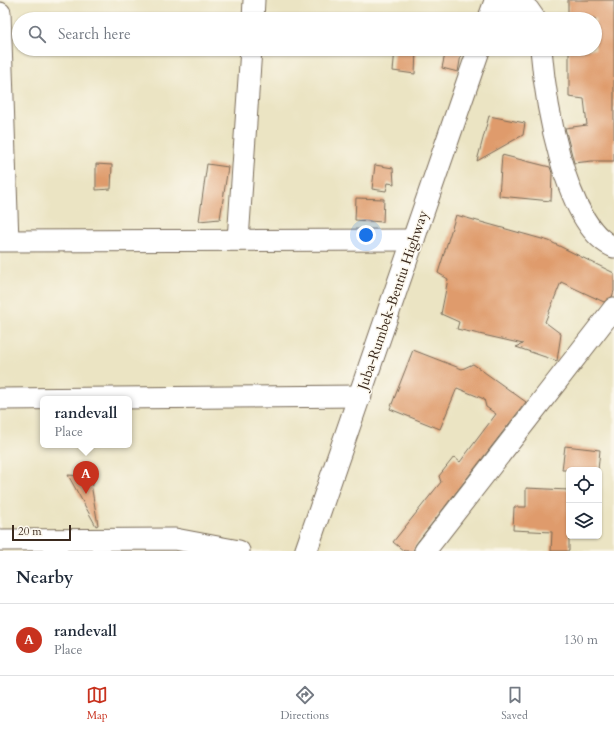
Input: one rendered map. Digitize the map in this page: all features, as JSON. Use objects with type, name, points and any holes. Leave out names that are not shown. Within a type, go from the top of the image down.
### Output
[{"type":"main road","name":"Juba-Rumbek-Bentiu Highway","points":[[306,551],[361,396],[477,56]]},
{"type":"street","points":[[253,12],[254,0]]},
{"type":"street","points":[[494,7],[528,9],[530,12]]},
{"type":"street","points":[[0,13],[4,241],[414,240]]},
{"type":"street","points":[[238,240],[251,56]]},
{"type":"street","points":[[542,56],[553,133],[571,193],[589,226],[609,245],[614,247]]},
{"type":"street","points":[[425,551],[614,308]]},
{"type":"street","points":[[132,398],[361,396]]},
{"type":"street","points":[[0,399],[40,399]]},
{"type":"street","points":[[0,540],[175,539],[239,551]]},
{"type":"building","points":[[568,0],[614,0],[614,161],[574,163],[565,128],[587,125],[584,99],[569,97],[569,56],[602,56],[602,12],[568,12]]},
{"type":"building","points":[[394,56],[416,56],[415,74],[393,71]]},
{"type":"building","points":[[445,56],[461,56],[458,72],[442,68]]},
{"type":"building","points":[[489,116],[525,123],[523,135],[477,161]]},
{"type":"building","points":[[502,155],[550,167],[552,173],[551,201],[499,196]]},
{"type":"building","points":[[96,164],[112,165],[111,189],[96,190]]},
{"type":"building","points":[[207,164],[228,167],[220,219],[199,221]]},
{"type":"building","points":[[375,165],[393,168],[394,184],[388,183],[386,191],[372,189]]},
{"type":"building","points":[[356,198],[384,199],[383,222],[355,220]]},
{"type":"building","points":[[456,215],[549,241],[614,273],[614,291],[612,297],[604,302],[561,282],[545,322],[561,334],[557,361],[516,347],[523,344],[457,329],[459,322],[441,314],[448,279],[438,273]]},
{"type":"building","points":[[413,350],[462,369],[473,364],[526,402],[416,544],[413,551],[404,551],[393,542],[441,482],[439,476],[454,457],[460,462],[496,414],[486,407],[484,399],[457,388],[440,429],[390,409]]},
{"type":"building","points":[[565,446],[600,450],[598,467],[566,467],[566,470],[562,470]]},
{"type":"building","points":[[68,475],[94,477],[92,490],[98,525],[96,526]]},
{"type":"building","points":[[526,488],[566,490],[566,539],[569,539],[569,551],[551,551],[552,532],[513,530],[514,507],[526,507]]},
{"type":"place","name":"randevall","points":[[86,494]]}]
